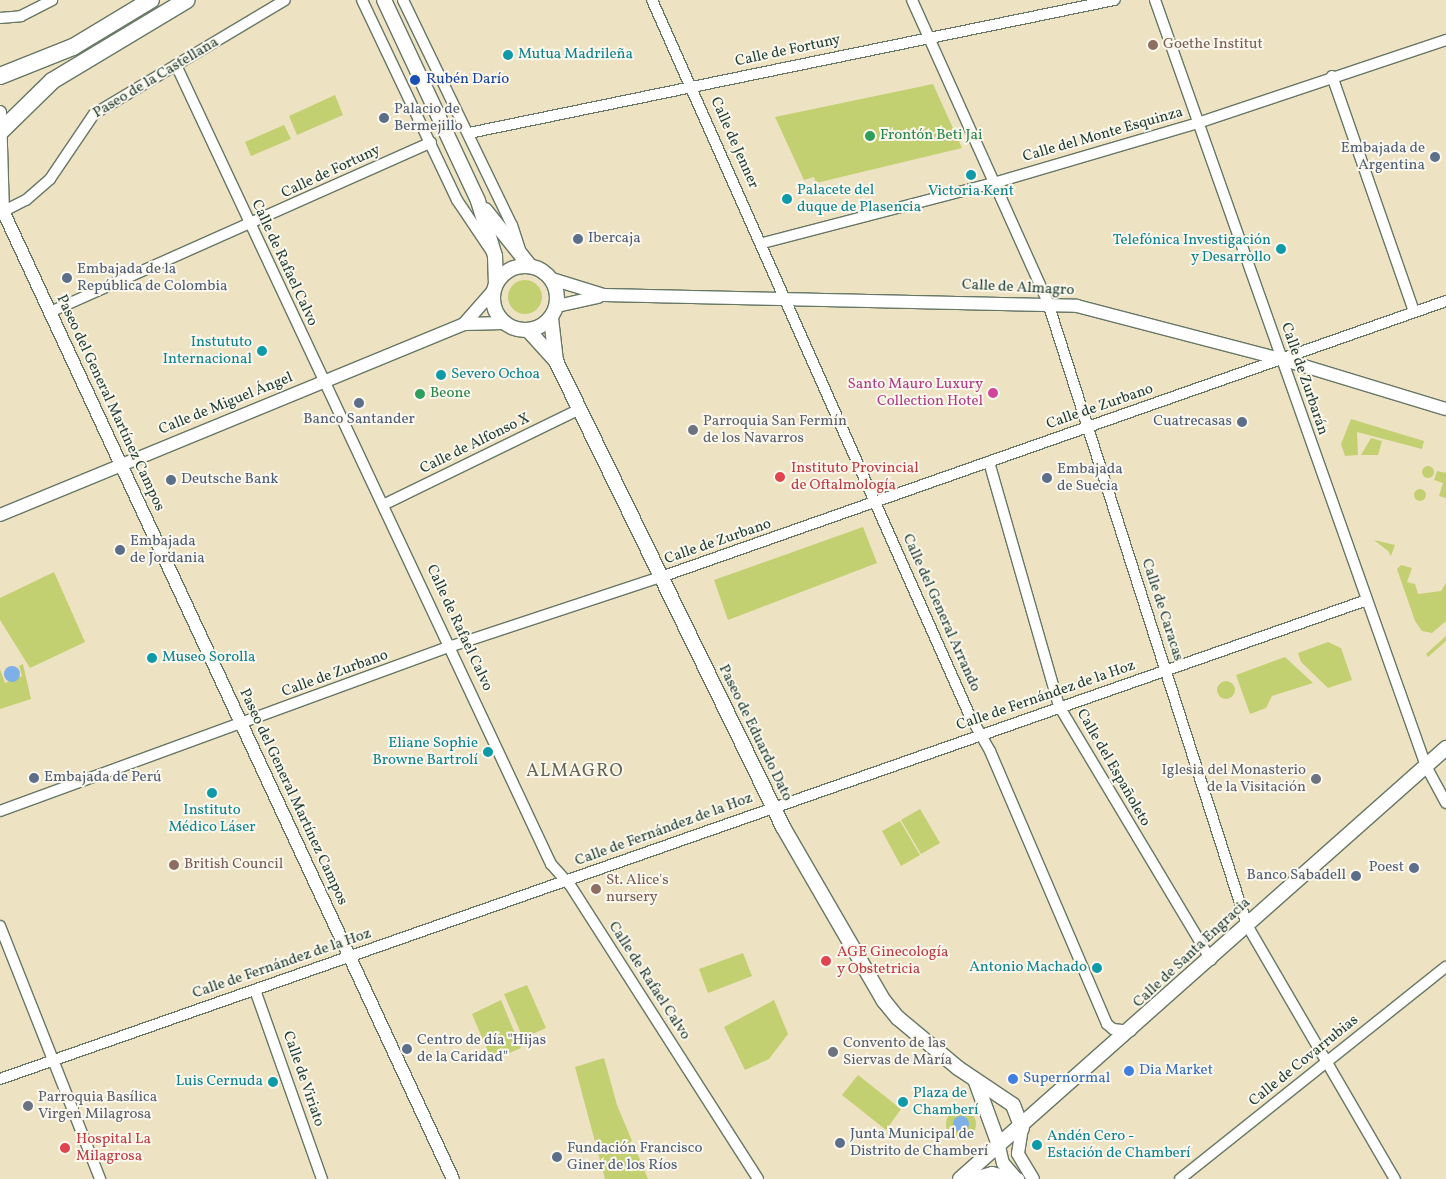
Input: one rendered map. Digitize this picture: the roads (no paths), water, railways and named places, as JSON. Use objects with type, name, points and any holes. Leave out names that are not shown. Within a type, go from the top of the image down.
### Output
[{"type":"highway","points":[[0,76],[73,47],[151,0]]},
{"type":"highway","points":[[0,132],[52,81],[187,0]]},
{"type":"main road","points":[[384,0],[478,201],[494,256],[496,312],[505,323],[528,330],[554,312],[552,279],[526,262],[478,201]]},
{"type":"main road","points":[[495,287],[512,268],[526,262]]},
{"type":"main road","name":"Paseo de Eduardo Dato","points":[[554,312],[556,360]]},
{"type":"main road","name":"Paseo de Eduardo Dato","points":[[528,330],[556,360],[773,808],[891,1011],[976,1082],[1017,1109],[1022,1128]]},
{"type":"main road","name":"Calle de Santa Engracia","points":[[960,1179],[998,1142],[1022,1128],[1132,1031],[1446,748]]},
{"type":"main road","points":[[976,1082],[998,1142]]},
{"type":"street","points":[[0,18],[22,16],[52,0]]},
{"type":"street","name":"Paseo de la Castellana","points":[[1,211],[26,200],[50,179],[94,114],[286,0]]},
{"type":"street","points":[[362,0],[467,217],[494,256]]},
{"type":"street","points":[[403,0],[517,235],[526,262]]},
{"type":"street","name":"Calle de Jenner","points":[[652,0],[788,299]]},
{"type":"street","name":"Calle de Caracas","points":[[912,0],[1048,303],[1247,926],[1395,1179]]},
{"type":"street","name":"Calle de Fortuny","points":[[469,133],[1114,0]]},
{"type":"street","name":"Calle de Zurbarán","points":[[1155,0],[1426,766],[1446,804]]},
{"type":"street","name":"Calle del Monte Esquinza","points":[[763,242],[994,183],[1198,123],[1332,76],[1446,40]]},
{"type":"street","name":"Calle de Rafael Calvo","points":[[176,65],[323,382],[452,646],[551,864],[566,881],[758,1179]]},
{"type":"street","points":[[1332,76],[1414,312]]},
{"type":"street","points":[[0,112],[1,211]]},
{"type":"street","name":"Calle de Fortuny","points":[[50,312],[431,142]]},
{"type":"street","name":"Paseo del General Martínez Campos","points":[[1,211],[50,312],[453,1179]]},
{"type":"street","name":"Calle de Almagro","points":[[552,279],[604,295],[1048,303],[1077,306],[1281,359],[1446,409]]},
{"type":"street","name":"Calle de Miguel Ángel","points":[[464,324],[495,287]]},
{"type":"street","name":"Calle de Almagro","points":[[554,312],[604,295]]},
{"type":"street","name":"Calle del General Arrando","points":[[788,299],[969,714],[983,734],[1107,1024],[1113,1029],[1132,1031]]},
{"type":"street","name":"Calle de Zurbano","points":[[0,811],[452,646],[661,578],[1446,301]]},
{"type":"street","name":"Calle de Miguel Ángel","points":[[0,515],[464,324],[505,323]]},
{"type":"street","name":"Calle de Alfonso X","points":[[383,505],[580,409]]},
{"type":"street","name":"Calle del Españoleto","points":[[990,462],[1059,706],[1211,960]]},
{"type":"street","name":"Calle de Fernández de la Hoz","points":[[0,1079],[1059,706],[1166,671],[1366,600]]},
{"type":"street","points":[[0,926],[100,1179]]},
{"type":"street","name":"Calle de Covarrubias","points":[[1180,1179],[1446,967]]},
{"type":"street","name":"Calle de Viriato","points":[[255,990],[322,1179]]},
{"type":"street","points":[[1022,1128],[1020,1161],[1033,1179]]},
{"type":"street","points":[[998,1142],[1006,1168],[1018,1179]]},
{"type":"street","points":[[971,1179],[992,1173],[1018,1179]]},
{"type":"water","points":[[9,666],[15,666],[20,671],[18,680],[9,682],[4,677],[4,671]]},
{"type":"water","points":[[961,1116],[967,1118],[969,1124],[967,1130],[961,1132],[955,1130],[953,1124],[955,1118]]},
{"type":"place","name":"Goethe Institut","points":[[1153,45]]},
{"type":"place","name":"Mutua Madrileña","points":[[508,55]]},
{"type":"place","name":"Rubén Darío","points":[[415,80]]},
{"type":"place","name":"Palacio de Bermejillo","points":[[384,118]]},
{"type":"place","name":"Frontón Beti Jai","points":[[870,136]]},
{"type":"place","name":"Embajada de Argentina","points":[[1435,157]]},
{"type":"place","name":"Victoria Kent","points":[[971,175]]},
{"type":"place","name":"Palacete del duque de Plasencia","points":[[787,199]]},
{"type":"place","name":"Ibercaja","points":[[578,239]]},
{"type":"place","name":"Telefónica Investigación y Desarrollo","points":[[1281,249]]},
{"type":"place","name":"Embajada de la República de Colombia","points":[[67,278]]},
{"type":"place","name":"Instututo Internacional","points":[[262,351]]},
{"type":"place","name":"Severo Ochoa","points":[[441,375]]},
{"type":"place","name":"Santo Mauro Luxury Collection Hotel","points":[[993,393]]},
{"type":"place","name":"Beone","points":[[420,394]]},
{"type":"place","name":"Banco Santander","points":[[359,403]]},
{"type":"place","name":"Cuatrecasas","points":[[1242,422]]},
{"type":"place","name":"Parroquia San Fermín de los Navarros","points":[[693,430]]},
{"type":"place","name":"Instituto Provincial de Oftalmología","points":[[780,477]]},
{"type":"place","name":"Embajada de Suecia","points":[[1047,478]]},
{"type":"place","name":"Deutsche Bank","points":[[171,480]]},
{"type":"place","name":"Embajada de Jordania","points":[[120,550]]},
{"type":"place","name":"Museo Sorolla","points":[[152,658]]},
{"type":"place","name":"Eliane Sophie Browne Bartrolí","points":[[488,752]]},
{"type":"place","name":"Embajada de Perú","points":[[34,778]]},
{"type":"place","name":"Iglesia del Monasterio de la Visitación","points":[[1316,779]]},
{"type":"place","name":"Instituto Médico Láser","points":[[212,793]]},
{"type":"place","name":"British Council","points":[[174,865]]},
{"type":"place","name":"Poest","points":[[1414,868]]},
{"type":"place","name":"Banco Sabadell","points":[[1356,876]]},
{"type":"place","name":"St. Alice's nursery","points":[[596,889]]},
{"type":"place","name":"AGE Ginecología y Obstetricia","points":[[826,961]]},
{"type":"place","name":"Antonio Machado","points":[[1097,968]]},
{"type":"place","name":"Centro de día \"Hijas de la Caridad\"","points":[[407,1049]]},
{"type":"place","name":"Convento de las Siervas de María","points":[[833,1052]]},
{"type":"place","name":"Dia Market","points":[[1129,1071]]},
{"type":"place","name":"Supernormal","points":[[1013,1079]]},
{"type":"place","name":"Luis Cernuda","points":[[273,1082]]},
{"type":"place","name":"Plaza de Chamberí","points":[[903,1102]]},
{"type":"place","name":"Parroquia Basílica Virgen Milagrosa","points":[[28,1106]]},
{"type":"place","name":"Junta Municipal de Distrito de Chamberí","points":[[840,1143]]},
{"type":"place","name":"Andén Cero - Estación de Chamberí","points":[[1037,1145]]},
{"type":"place","name":"Hospital La Milagrosa","points":[[65,1148]]},
{"type":"place","name":"Fundación Francisco Giner de los Ríos","points":[[557,1157]]},
{"type":"district","name":"ALMAGRO","points":[[575,772]]}]
